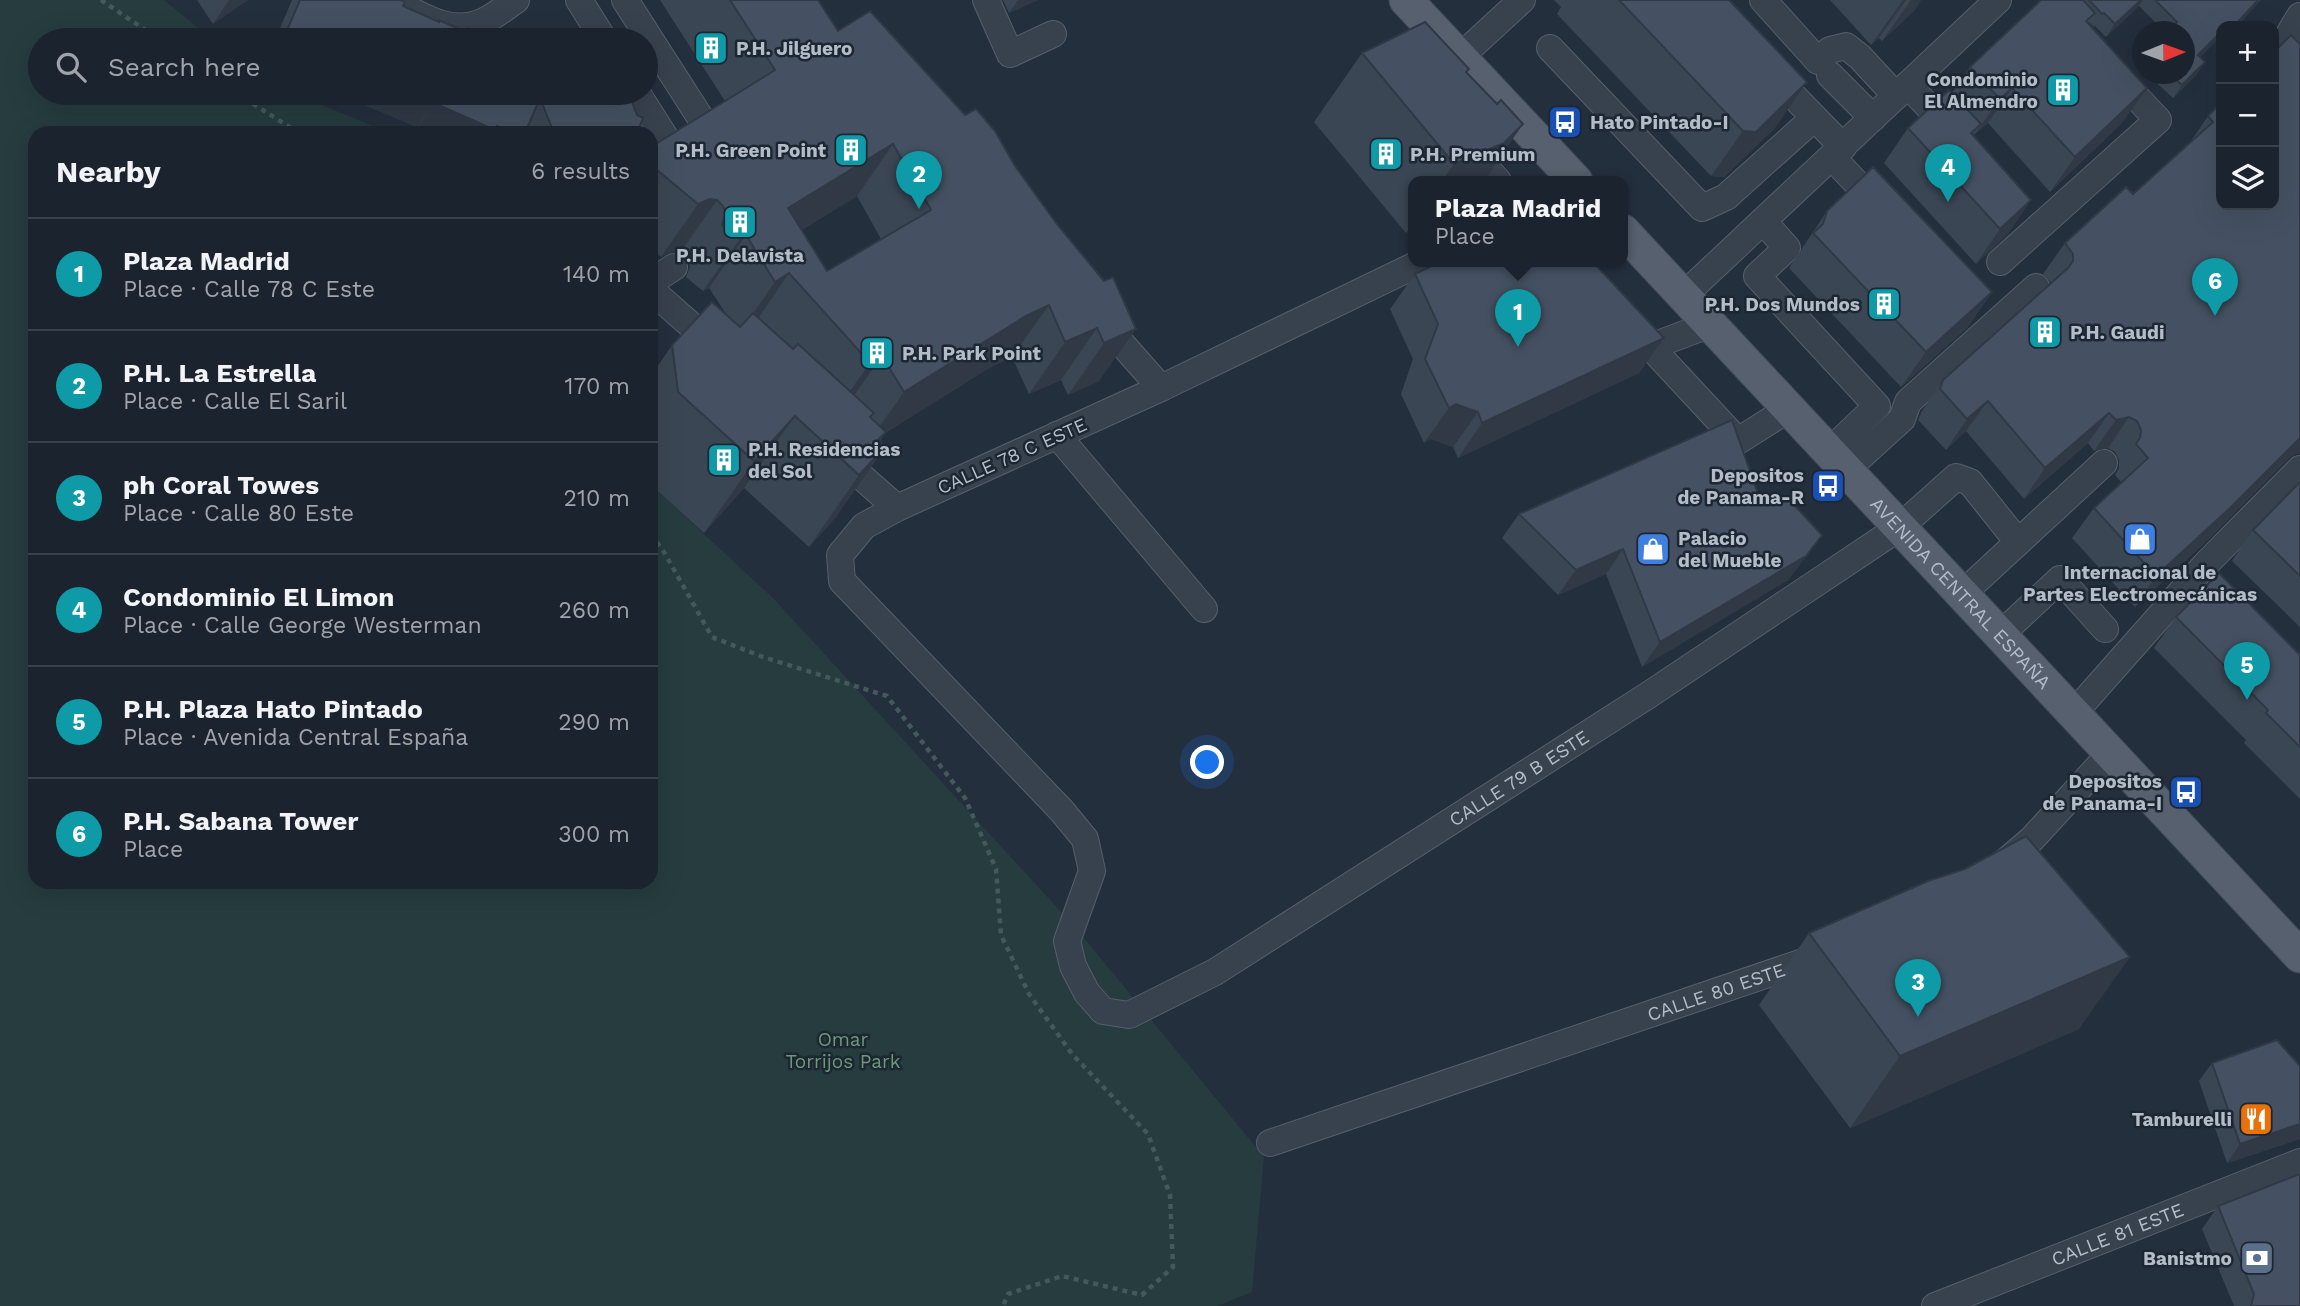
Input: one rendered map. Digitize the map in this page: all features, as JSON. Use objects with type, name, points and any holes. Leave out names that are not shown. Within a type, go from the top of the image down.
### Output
[{"type":"main road","points":[[1406,0],[1571,176]]},
{"type":"main road","name":"AVENIDA CENTRAL ESPAÑA","points":[[1628,236],[2300,956]]},
{"type":"main road","points":[[2266,922],[2300,936]]},
{"type":"street","points":[[391,0],[452,28]]},
{"type":"street","points":[[459,28],[482,22],[516,0]]},
{"type":"street","points":[[579,0],[596,28]]},
{"type":"street","points":[[625,0],[643,28]]},
{"type":"street","points":[[986,0],[1010,54],[1053,34]]},
{"type":"street","points":[[1423,76],[1460,57],[1522,0]]},
{"type":"street","points":[[1763,0],[1818,61],[1830,50],[1846,46],[1902,90],[1974,155]]},
{"type":"street","points":[[1684,295],[1998,0]]},
{"type":"street","points":[[2300,16],[2286,40],[2285,49],[2288,60],[2300,72]]},
{"type":"street","points":[[1549,48],[1702,208],[1726,198],[1814,118]]},
{"type":"street","points":[[658,52],[705,125]]},
{"type":"street","points":[[1758,59],[1814,118],[1837,152],[1898,227]]},
{"type":"street","points":[[2000,262],[2158,120],[2103,60]]},
{"type":"street","points":[[1830,75],[1873,118]]},
{"type":"street","points":[[645,105],[658,126]]},
{"type":"street","points":[[1446,122],[1493,176]]},
{"type":"street","points":[[658,126],[670,145]]},
{"type":"street","points":[[2021,206],[2040,226]]},
{"type":"street","points":[[1763,221],[1787,248],[1757,276],[1877,406],[1838,460]]},
{"type":"street","points":[[658,277],[674,267]]},
{"type":"street","name":"CALLE 78 C ESTE","points":[[1129,1015],[1103,1011],[1087,993],[1073,966],[1067,941],[1092,871],[1085,839],[1062,811],[842,581],[840,555],[864,526],[897,508],[1161,388],[1412,267]]},
{"type":"street","points":[[1838,460],[1902,419],[1908,402],[2036,287]]},
{"type":"street","points":[[658,296],[733,363]]},
{"type":"street","points":[[1088,306],[1161,388]]},
{"type":"street","points":[[1615,309],[1738,441],[1790,408]]},
{"type":"street","points":[[1650,347],[1711,324]]},
{"type":"street","points":[[1058,435],[1204,608]]},
{"type":"street","points":[[815,436],[897,508]]},
{"type":"street","points":[[1962,594],[2104,463]]},
{"type":"street","points":[[2073,714],[2206,564],[2300,469]]},
{"type":"street","name":"CALLE 79 B ESTE","points":[[1129,1015],[1215,972],[1647,696],[1900,527],[1956,477],[1970,482],[2018,542]]},
{"type":"street","points":[[2206,564],[2225,583]]},
{"type":"street","points":[[2000,635],[2060,579],[2105,629]]},
{"type":"street","points":[[1984,880],[2032,839],[2109,754]]},
{"type":"street","name":"CALLE 80 ESTE","points":[[1270,1143],[1843,948]]},
{"type":"street","name":"CALLE 81 ESTE","points":[[1935,1306],[2300,1162]]},
{"type":"path","points":[[101,0],[142,28]]},
{"type":"path","points":[[255,105],[288,126]]},
{"type":"path","points":[[658,544],[712,637],[763,657],[887,696],[965,798],[996,869],[1000,936],[1029,994],[1072,1054],[1148,1134],[1170,1195],[1173,1267],[1142,1295],[1062,1276],[1008,1294],[1003,1306]]},
{"type":"green space","name":"Omar Torrijos Park","points":[[0,0],[164,0],[198,28],[28,28],[28,105],[322,105],[373,126],[28,126],[28,889],[658,889],[658,491],[773,598],[1075,927],[1264,1157],[1252,1292],[1217,1306],[0,1306]]},
{"type":"building","points":[[300,0],[401,0],[405,2],[403,6],[457,28],[288,28]]},
{"type":"building","points":[[730,0],[818,0],[838,31],[870,11],[965,115],[976,109],[995,131],[1015,166],[1056,223],[1104,281],[1113,277],[1136,329],[1104,343],[1097,328],[1065,342],[1049,305],[1026,316],[904,392],[882,356],[870,363],[789,273],[775,282],[746,235],[740,239],[722,225],[726,214],[717,200],[710,199],[698,204],[658,171],[658,143],[775,70]],"holes":[[[893,144],[931,210],[827,271],[788,208]]]},
{"type":"building","points":[[1619,0],[1729,0],[1807,82],[1756,132],[1743,131]]},
{"type":"building","points":[[2041,0],[2083,0],[2095,13],[2086,21],[2132,72],[2132,84],[2143,84],[2147,88],[2075,157],[2012,88],[2000,99],[1970,67]]},
{"type":"building","points":[[2089,0],[2141,0],[2115,24]]},
{"type":"building","points":[[2155,0],[2258,0],[2239,21],[2216,21],[2216,37],[2198,55],[2205,62],[2195,72],[2195,21],[2176,21]]},
{"type":"building","points":[[1425,22],[1469,69],[1466,72],[1497,104],[1501,100],[1523,124],[1504,143],[1454,164],[1362,53]]},
{"type":"building","points":[[2291,35],[2300,44],[2300,438],[2230,508],[2156,576],[2094,508],[2148,458],[2136,444],[2141,430],[2137,421],[2129,417],[2116,420],[2109,413],[2045,468],[1988,401],[1967,419],[1940,389],[1943,380],[2068,268],[2073,261],[2073,254],[2065,243],[2126,187],[2133,194],[2213,122],[2208,116],[2216,108],[2216,210],[2279,210],[2279,47]]},
{"type":"building","points":[[1949,90],[1981,124],[1971,133],[2031,200],[2000,229],[1908,128]]},
{"type":"building","points":[[439,105],[537,105],[528,126],[486,126]]},
{"type":"building","points":[[543,105],[633,105],[637,115],[643,118],[640,126],[551,126]]},
{"type":"building","points":[[1873,167],[1992,292],[1926,352],[1813,233],[1823,224],[1827,211]]},
{"type":"building","points":[[1430,267],[1598,267],[1664,338],[1482,423],[1478,412],[1456,404],[1449,408],[1425,359],[1438,324],[1415,274]]},
{"type":"building","points":[[712,302],[740,327],[753,313],[793,349],[798,344],[874,413],[870,417],[886,432],[878,440],[886,446],[859,475],[795,416],[754,461],[678,392],[672,345]]},
{"type":"building","name":"Palacio del Mueble","points":[[1732,420],[1762,505],[1785,495],[1822,535],[1806,556],[1660,642],[1623,549],[1576,570],[1519,514]]},
{"type":"building","points":[[2300,482],[2300,576],[2253,530]]},
{"type":"building","points":[[2219,573],[2300,655],[2300,747],[2266,713],[2268,710],[2176,617]]},
{"type":"building","points":[[2026,836],[2130,957],[1900,1056],[1809,933],[1928,881],[1965,869]]},
{"type":"building","name":"Tamburelli","points":[[2277,1040],[2300,1066],[2300,1124],[2240,1144],[2212,1063]]},
{"type":"building","name":"Banistmo","points":[[2300,1174],[2300,1306],[2251,1306],[2254,1294],[2218,1206]]},
{"type":"place","name":"P.H. Jilguero","points":[[711,48]]},
{"type":"place","name":"Condominio El Almendro","points":[[2063,90]]},
{"type":"place","name":"Hato Pintado-I","points":[[1565,122]]},
{"type":"place","name":"P.H. Green Point","points":[[851,150]]},
{"type":"place","name":"P.H. Premium","points":[[1386,154]]},
{"type":"place","name":"Condominio El Limon","points":[[1948,202]]},
{"type":"place","name":"P.H. La Estrella","points":[[919,209]]},
{"type":"place","name":"P.H. Delavista","points":[[740,222]]},
{"type":"place","name":"P.H. Dos Mundos","points":[[1884,304]]},
{"type":"place","name":"P.H. Sabana Tower","points":[[2215,316]]},
{"type":"place","name":"P.H. Gaudi","points":[[2045,332]]},
{"type":"place","name":"Plaza Madrid","points":[[1518,347]]},
{"type":"place","name":"P.H. Park Point","points":[[877,353]]},
{"type":"place","name":"P.H. Residencias del Sol","points":[[724,460]]},
{"type":"place","name":"Depositos de Panama-R","points":[[1828,486]]},
{"type":"place","name":"Internacional de Partes Electromecánicas","points":[[2140,539]]},
{"type":"place","name":"Palacio del Mueble","points":[[1653,549]]},
{"type":"place","name":"P.H. Plaza Hato Pintado","points":[[2247,700]]},
{"type":"place","name":"Depositos de Panama-I","points":[[2186,792]]},
{"type":"place","name":"ph Coral Towes","points":[[1918,1017]]},
{"type":"place","name":"Tamburelli","points":[[2256,1119]]},
{"type":"place","name":"Banistmo","points":[[2257,1258]]}]
